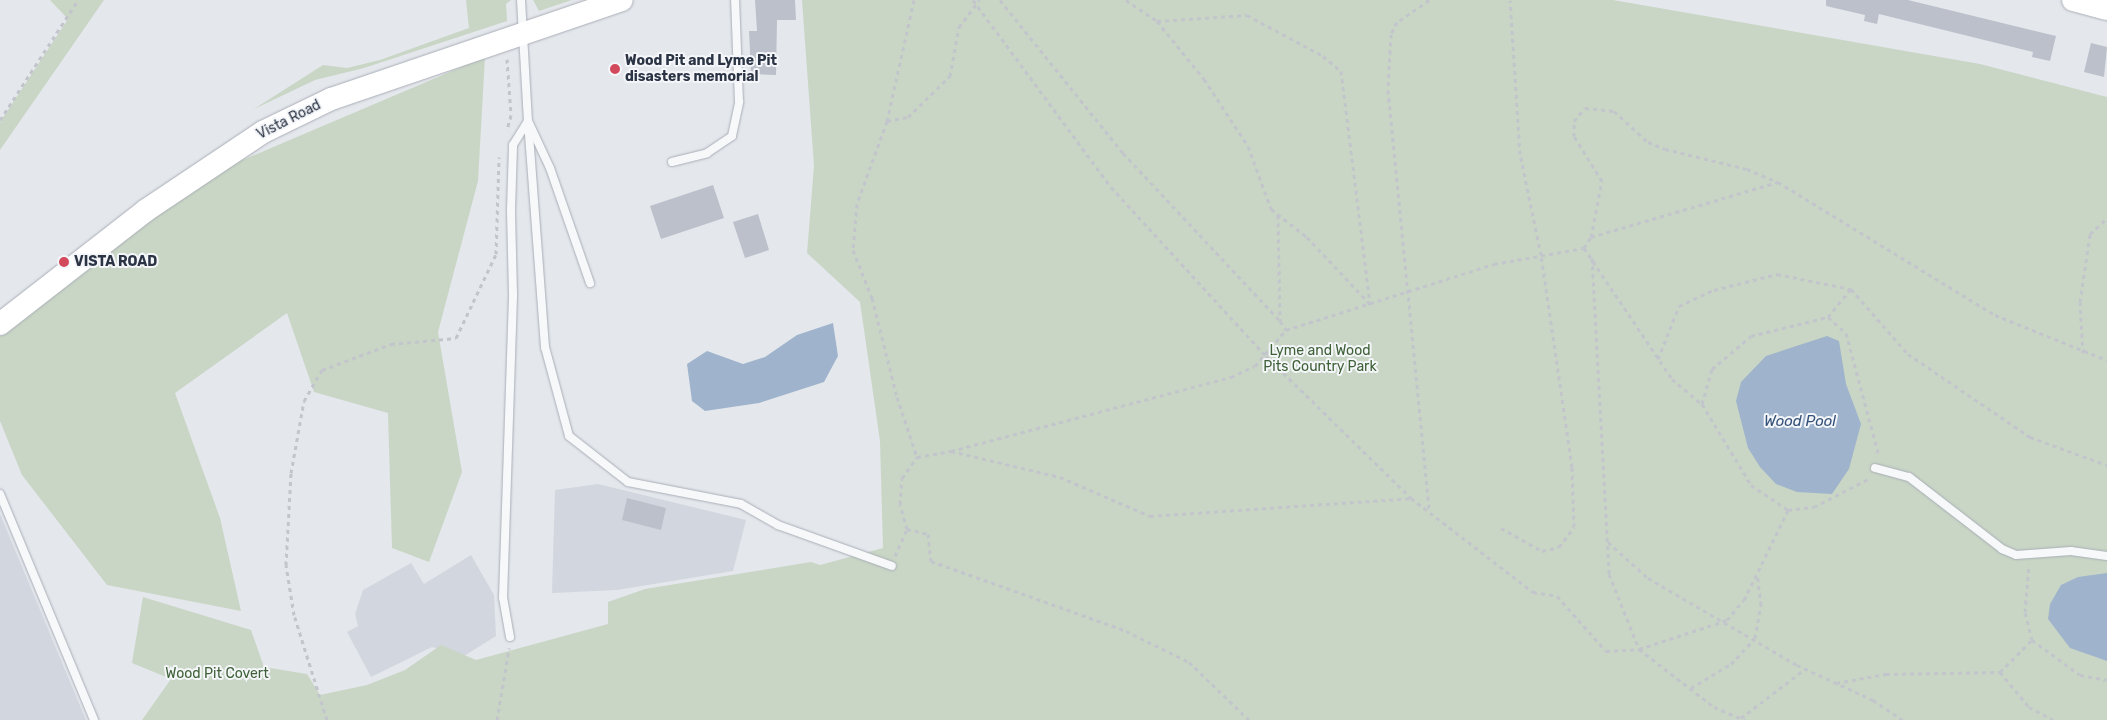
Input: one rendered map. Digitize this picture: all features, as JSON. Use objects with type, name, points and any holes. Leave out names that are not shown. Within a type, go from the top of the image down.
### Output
[{"type":"main road","name":"Vista Road","points":[[0,324],[145,211],[263,132],[331,99],[622,0]]},
{"type":"main road","points":[[2073,0],[2107,9]]},
{"type":"lane","points":[[521,0],[545,348],[569,436],[628,482],[741,504],[778,525],[892,566]]},
{"type":"lane","points":[[672,162],[707,153],[732,136],[739,102],[735,0]]},
{"type":"lane","points":[[528,121],[550,168],[590,283]]},
{"type":"lane","points":[[510,637],[503,598],[513,294],[511,210],[513,145],[528,121]]},
{"type":"lane","points":[[1875,468],[1909,477],[2002,549],[2030,556],[2071,551],[2107,556]]},
{"type":"lane","points":[[0,494],[94,720]]},
{"type":"path","points":[[0,120],[78,0]]},
{"type":"path","points":[[914,0],[887,121],[857,204],[853,250],[872,298],[897,398],[917,457]]},
{"type":"path","points":[[1000,0],[1123,153],[1280,320],[1286,330]]},
{"type":"path","points":[[1126,0],[1157,21],[1204,79],[1248,146],[1271,209],[1307,237],[1370,304]]},
{"type":"path","points":[[1429,0],[1397,22],[1391,34],[1388,90],[1411,292],[1429,509]]},
{"type":"path","points":[[1501,528],[1542,551],[1559,546],[1574,527],[1574,485],[1541,255],[1520,154],[1510,0]]},
{"type":"path","points":[[887,121],[908,117],[950,76],[959,28],[976,1],[1111,187],[1266,356],[1412,498],[1429,509],[1533,592],[1557,596],[1606,651],[1639,649],[1727,620],[1744,600],[1756,572],[1788,510]]},
{"type":"path","points":[[1157,21],[1247,15],[1341,71],[1370,304]]},
{"type":"path","points":[[504,140],[511,115],[506,56]]},
{"type":"path","points":[[1584,248],[1590,236],[1602,181],[1574,136],[1574,121],[1585,108],[1614,111],[1648,142],[1664,149],[1747,169],[1778,182],[1995,316],[2083,353],[2107,360]]},
{"type":"path","points":[[325,720],[294,615],[286,565],[291,473],[304,401],[322,370],[391,344],[456,338],[496,254],[497,165],[502,148]]},
{"type":"path","points":[[1590,236],[1778,182]]},
{"type":"path","points":[[1278,215],[1280,320]]},
{"type":"path","points":[[2083,353],[2080,302],[2090,234],[2107,218]]},
{"type":"path","points":[[892,566],[908,529],[900,504],[902,478],[917,457],[951,451],[1231,377],[1266,356],[1286,330],[1402,295],[1461,273],[1541,255],[1584,248]]},
{"type":"path","points":[[1584,248],[1592,257],[1672,379],[1702,404],[1751,485],[1788,510],[1814,507],[1846,494],[1871,477],[1881,451],[1846,332],[1828,317]]},
{"type":"path","points":[[1592,257],[1609,574],[1639,649],[1714,707],[1745,720]]},
{"type":"path","points":[[1658,359],[1679,306],[1714,290],[1777,274],[1851,289],[1908,354],[2030,437],[2107,465]]},
{"type":"path","points":[[1702,404],[1712,369],[1751,336],[1828,317],[1851,289]]},
{"type":"path","points":[[951,451],[1060,477],[1150,516],[1412,498]]},
{"type":"path","points":[[908,529],[928,534],[930,560],[1126,631],[1189,662],[1249,720]]},
{"type":"path","points":[[1607,542],[1648,578],[1727,620],[1805,669],[1836,683],[1903,720]]},
{"type":"path","points":[[2030,556],[2025,612],[2032,640],[2080,675],[2107,680]]},
{"type":"path","points":[[1691,688],[1730,664],[1755,638],[1762,605],[1756,572]]},
{"type":"path","points":[[497,720],[509,664],[510,637]]},
{"type":"path","points":[[1836,683],[1886,674],[2000,672],[2032,640]]},
{"type":"path","points":[[1740,718],[1805,669]]},
{"type":"path","points":[[2000,672],[2030,707],[2053,720]]},
{"type":"shaded area","points":[[598,484],[746,520],[733,571],[617,590],[552,593],[555,490]]},
{"type":"shaded area","points":[[0,514],[86,720],[0,720]]},
{"type":"shaded area","points":[[471,555],[494,595],[496,636],[464,656],[432,647],[371,677],[347,632],[358,626],[355,614],[363,590],[411,563],[424,584]]},
{"type":"green space","points":[[50,0],[104,0],[0,150],[0,122],[68,19]]},
{"type":"green space","points":[[466,0],[511,0],[506,4],[507,21],[364,68],[315,80],[254,109],[323,65],[347,68],[380,60],[469,28]]},
{"type":"green space","points":[[533,0],[572,0],[539,11]]},
{"type":"green space","name":"Lyme and Wood Pits Country Park","points":[[802,0],[1613,0],[1980,64],[2107,97],[2107,720],[142,720],[171,679],[132,663],[143,597],[251,630],[264,667],[307,674],[320,695],[367,685],[405,670],[441,645],[476,660],[608,624],[608,602],[645,589],[811,562],[820,565],[883,548],[880,441],[860,302],[807,253],[814,166]]},
{"type":"green space","points":[[485,57],[478,181],[438,332],[462,472],[429,562],[392,548],[388,413],[314,392],[287,313],[175,393],[220,518],[241,611],[107,585],[22,475],[0,421],[0,333],[179,187]]},
{"type":"water","points":[[833,323],[838,356],[824,382],[759,403],[705,411],[692,401],[687,364],[707,351],[743,364],[765,357],[797,335]]},
{"type":"water","name":"Wood Pool","points":[[1827,336],[1839,341],[1846,384],[1861,424],[1849,469],[1832,494],[1797,492],[1776,484],[1760,467],[1748,448],[1736,401],[1741,382],[1766,356]]},
{"type":"water","points":[[2107,573],[2107,661],[2070,648],[2048,619],[2050,604],[2061,585],[2078,577]]},
{"type":"building","points":[[755,0],[795,0],[796,20],[777,20],[776,75],[751,74],[749,31],[757,31]]},
{"type":"building","points":[[1826,0],[1908,0],[2056,36],[2050,61],[2032,57],[2033,52],[1879,14],[1877,24],[1864,21],[1865,15],[1826,6]]},
{"type":"building","points":[[2091,43],[2107,47],[2104,77],[2084,72]]},
{"type":"building","points":[[713,185],[724,218],[661,239],[650,206]]},
{"type":"building","points":[[758,214],[769,250],[745,258],[733,222]]},
{"type":"building","points":[[627,498],[666,508],[661,530],[622,520]]},
{"type":"place","name":"Wood Pit and Lyme Pit disasters memorial","points":[[615,69]]},
{"type":"place","name":"VISTA ROAD","points":[[64,262]]},
{"type":"park label","name":"Wood Pit Covert","points":[[217,674]]}]
